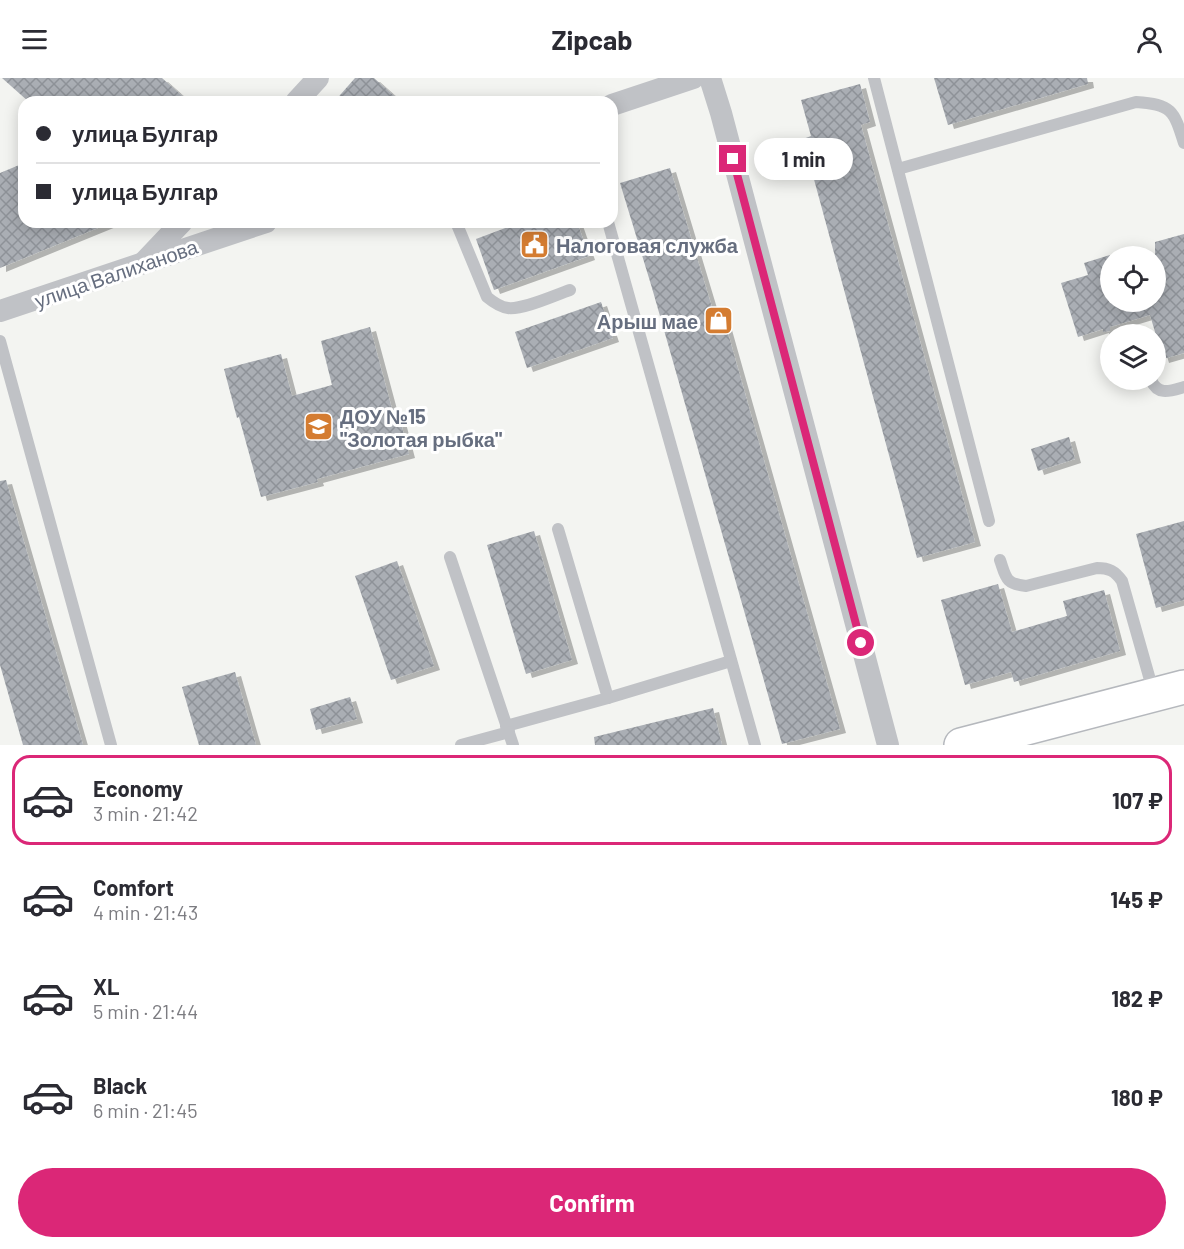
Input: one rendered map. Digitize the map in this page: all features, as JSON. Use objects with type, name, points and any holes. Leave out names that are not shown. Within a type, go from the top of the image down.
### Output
[{"type":"main road","points":[[961,745],[1169,690]]},
{"type":"street","points":[[302,96],[318,78]]},
{"type":"street","points":[[618,103],[693,78]]},
{"type":"street","points":[[710,78],[888,745]]},
{"type":"street","points":[[142,264],[176,228]]},
{"type":"street","name":"улица Валиханова","points":[[0,312],[248,228]]},
{"type":"lane","points":[[874,78],[989,520]]},
{"type":"lane","points":[[898,169],[1136,102],[1151,103],[1166,108],[1176,119],[1184,143]]},
{"type":"lane","points":[[458,228],[487,297],[495,304],[509,308],[521,307],[570,290]]},
{"type":"lane","points":[[610,228],[755,745]]},
{"type":"lane","points":[[0,341],[111,745]]},
{"type":"lane","points":[[1161,390],[1170,391],[1184,387]]},
{"type":"lane","points":[[558,529],[608,698]]},
{"type":"lane","points":[[450,558],[513,745]]},
{"type":"lane","points":[[1000,560],[1006,578],[1015,585],[1026,586],[1097,568],[1106,568],[1115,573],[1122,581],[1169,690]]},
{"type":"lane","points":[[461,745],[731,661]]},
{"type":"building","points":[[2,78],[162,78],[182,96],[22,96]]},
{"type":"building","points":[[355,78],[374,78],[394,96],[339,96]]},
{"type":"building","points":[[934,78],[1087,78],[1088,84],[948,125]]},
{"type":"building","points":[[860,84],[870,122],[861,125],[975,542],[917,558],[803,139],[811,136],[801,100]]},
{"type":"building","points":[[18,166],[18,228],[98,228],[0,268],[0,173]]},
{"type":"building","points":[[670,168],[714,314],[722,312],[840,729],[782,744],[620,183]]},
{"type":"building","points":[[505,228],[579,228],[589,256],[494,290],[476,239]]},
{"type":"building","points":[[1184,234],[1184,353],[1166,358],[1166,324],[1153,324],[1150,315],[1120,324],[1100,324],[1100,330],[1078,337],[1061,283],[1088,275],[1084,263],[1100,258],[1100,312],[1166,312],[1166,246],[1155,246],[1155,242]]},
{"type":"building","points":[[601,302],[613,338],[527,368],[515,332]]},
{"type":"building","points":[[370,327],[392,409],[397,408],[409,454],[261,497],[224,369],[281,354],[292,396],[332,385],[321,341]]},
{"type":"building","points":[[1069,437],[1075,459],[1038,471],[1031,449]]},
{"type":"building","points":[[6,480],[83,745],[23,745],[0,665],[0,481]]},
{"type":"building","points":[[1184,521],[1184,600],[1156,608],[1136,534]]},
{"type":"building","points":[[534,531],[572,660],[526,674],[487,545]]},
{"type":"building","points":[[397,561],[434,666],[391,680],[355,576]]},
{"type":"building","points":[[998,584],[1012,632],[1067,616],[1063,601],[1104,590],[1120,651],[1014,682],[1011,672],[965,685],[941,600]]},
{"type":"building","points":[[235,672],[256,745],[199,745],[182,687]]},
{"type":"building","points":[[350,697],[357,719],[316,730],[310,709]]},
{"type":"building","points":[[713,708],[722,745],[595,745],[594,737]]},
{"type":"place","name":"Налоговая служба","points":[[535,245]]},
{"type":"place","name":"Арыш мае","points":[[719,321]]},
{"type":"place","name":"ДОУ №15 \"Золотая рыбка\"","points":[[319,427]]},
{"type":"route","points":[[733,159],[861,643]]}]
